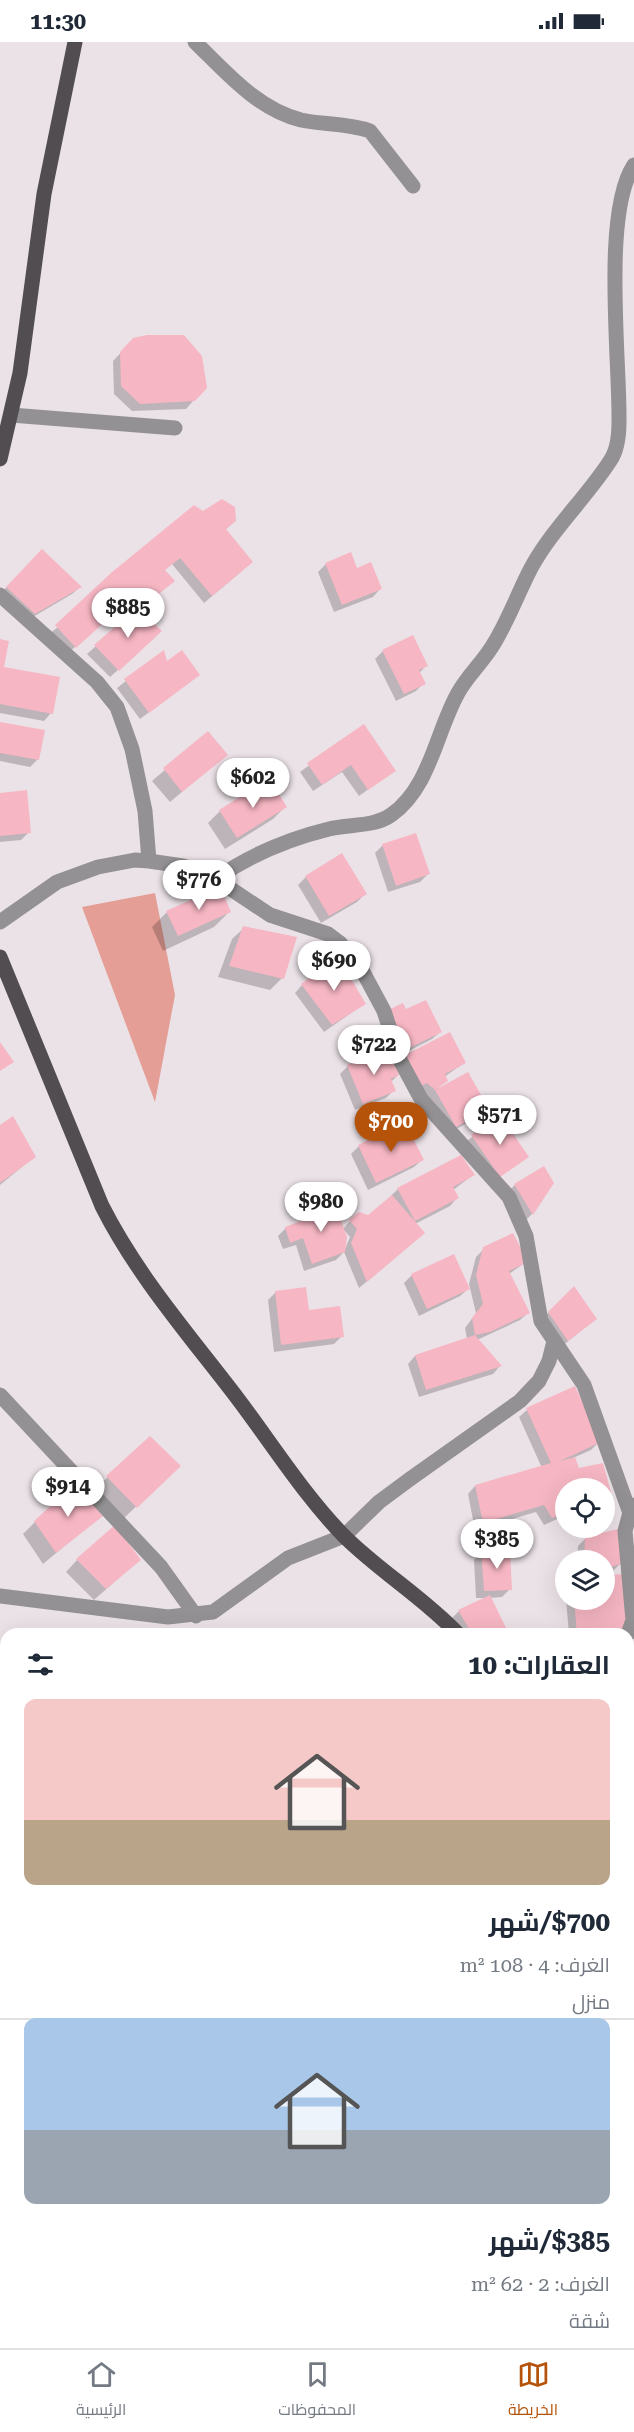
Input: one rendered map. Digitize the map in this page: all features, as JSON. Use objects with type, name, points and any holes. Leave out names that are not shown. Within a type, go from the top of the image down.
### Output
[{"type":"main road","points":[[0,459],[11,415],[44,194],[75,42]]},
{"type":"main road","points":[[0,957],[102,1206],[121,1242],[153,1290],[344,1536],[408,1588],[451,1628]]},
{"type":"street","points":[[195,42],[235,81],[273,109],[303,120],[370,131],[413,186]]},
{"type":"street","points":[[217,878],[244,859],[267,849],[331,828],[388,817],[407,802],[427,765],[458,693],[493,646],[532,567],[568,512],[611,460],[619,423],[616,268],[619,218],[622,191],[634,165]]},
{"type":"street","points":[[11,415],[175,428]]},
{"type":"street","points":[[0,595],[97,682],[117,707],[132,749],[137,772],[145,811],[149,861]]},
{"type":"street","points":[[0,922],[57,882],[98,867],[135,860],[183,866],[217,878],[270,915],[328,934],[340,943],[362,970],[384,1011],[400,1060],[422,1099],[509,1197],[526,1236],[538,1312],[554,1341],[584,1385],[630,1513]]},
{"type":"street","points":[[0,1596],[157,1616],[196,1616],[213,1612],[288,1558],[311,1546],[344,1536],[379,1502],[532,1390],[549,1361],[554,1341]]},
{"type":"street","points":[[0,1395],[161,1567],[196,1616]]},
{"type":"street","points":[[629,1628],[633,1609],[625,1531],[634,1496]]},
{"type":"shaded area","points":[[155,893],[175,995],[155,1102],[82,907]]},
{"type":"building","points":[[147,335],[184,335],[202,356],[207,388],[195,401],[140,404],[121,386],[120,352],[133,338]]},
{"type":"building","points":[[222,499],[235,507],[236,521],[226,529],[253,562],[212,596],[180,558],[165,570],[175,581],[141,608],[132,597],[76,648],[55,625],[111,573],[194,505],[203,511]]},
{"type":"building","points":[[42,549],[82,587],[35,614],[6,587]]},
{"type":"building","points":[[351,552],[357,568],[371,562],[382,589],[342,605],[325,563]]},
{"type":"building","points":[[137,608],[162,631],[119,671],[94,645]]},
{"type":"building","points":[[413,635],[428,666],[419,670],[426,684],[404,694],[382,650]]},
{"type":"building","points":[[0,639],[9,641],[4,667],[60,677],[53,714],[0,704]]},
{"type":"building","points":[[164,650],[167,661],[182,650],[200,675],[149,713],[124,679]]},
{"type":"building","points":[[0,722],[45,730],[39,760],[0,753]]},
{"type":"building","points":[[364,724],[396,771],[368,790],[351,765],[322,785],[307,763]]},
{"type":"building","points":[[208,731],[228,755],[182,792],[163,768]]},
{"type":"building","points":[[269,779],[287,807],[237,838],[219,810]]},
{"type":"building","points":[[27,790],[31,833],[0,836],[0,793]]},
{"type":"building","points":[[416,833],[430,874],[396,886],[382,844]]},
{"type":"building","points":[[342,853],[367,894],[329,916],[305,876]]},
{"type":"building","points":[[220,887],[231,912],[178,936],[166,911]]},
{"type":"building","points":[[243,926],[297,937],[284,979],[229,966]]},
{"type":"building","points":[[338,957],[366,1004],[332,1025],[301,984]]},
{"type":"building","points":[[426,1000],[442,1032],[407,1049],[388,1010],[403,1003],[406,1009]]},
{"type":"building","points":[[450,1032],[466,1063],[445,1074],[448,1081],[435,1090],[427,1083],[419,1087],[403,1056]]},
{"type":"building","points":[[0,1042],[14,1062],[0,1071]]},
{"type":"building","points":[[389,1048],[399,1075],[391,1079],[396,1091],[363,1104],[347,1065]]},
{"type":"building","points":[[468,1072],[489,1109],[456,1127],[435,1090]]},
{"type":"building","points":[[500,1115],[529,1157],[500,1177],[471,1135]]},
{"type":"building","points":[[13,1116],[36,1157],[0,1183],[0,1125]]},
{"type":"building","points":[[405,1122],[424,1160],[376,1183],[358,1145]]},
{"type":"building","points":[[461,1155],[475,1175],[453,1187],[459,1198],[415,1221],[397,1188]]},
{"type":"building","points":[[544,1166],[554,1183],[533,1215],[514,1184]]},
{"type":"building","points":[[392,1195],[425,1233],[367,1282],[351,1243],[357,1229],[349,1220],[359,1212],[368,1215]]},
{"type":"building","points":[[333,1198],[347,1237],[345,1252],[312,1264],[303,1238],[290,1243],[285,1227],[322,1213],[319,1203]]},
{"type":"building","points":[[513,1233],[528,1262],[509,1271],[530,1313],[490,1332],[475,1335],[472,1318],[483,1304],[476,1275],[483,1247]]},
{"type":"building","points":[[454,1254],[470,1289],[427,1309],[411,1274]]},
{"type":"building","points":[[574,1286],[597,1319],[568,1341],[548,1312]]},
{"type":"building","points":[[306,1287],[309,1310],[340,1306],[344,1337],[281,1345],[275,1291]]},
{"type":"building","points":[[475,1335],[502,1366],[426,1390],[415,1355]]},
{"type":"building","points":[[575,1386],[601,1442],[560,1461],[575,1457],[579,1468],[603,1463],[607,1478],[555,1478],[555,1517],[552,1518],[544,1505],[483,1523],[475,1485],[551,1463],[526,1408]]},
{"type":"building","points":[[150,1436],[181,1466],[137,1508],[106,1476]]},
{"type":"building","points":[[75,1484],[103,1516],[56,1553],[34,1521]]},
{"type":"building","points":[[115,1525],[141,1560],[106,1589],[76,1559]]},
{"type":"building","points":[[618,1529],[621,1564],[615,1566],[615,1550],[584,1550],[585,1538],[615,1538],[615,1530]]},
{"type":"building","points":[[510,1550],[512,1590],[484,1591],[481,1551]]},
{"type":"building","points":[[615,1574],[625,1574],[629,1628],[576,1628],[575,1610],[615,1610]]},
{"type":"building","points":[[490,1595],[506,1628],[468,1628],[458,1610]]}]
